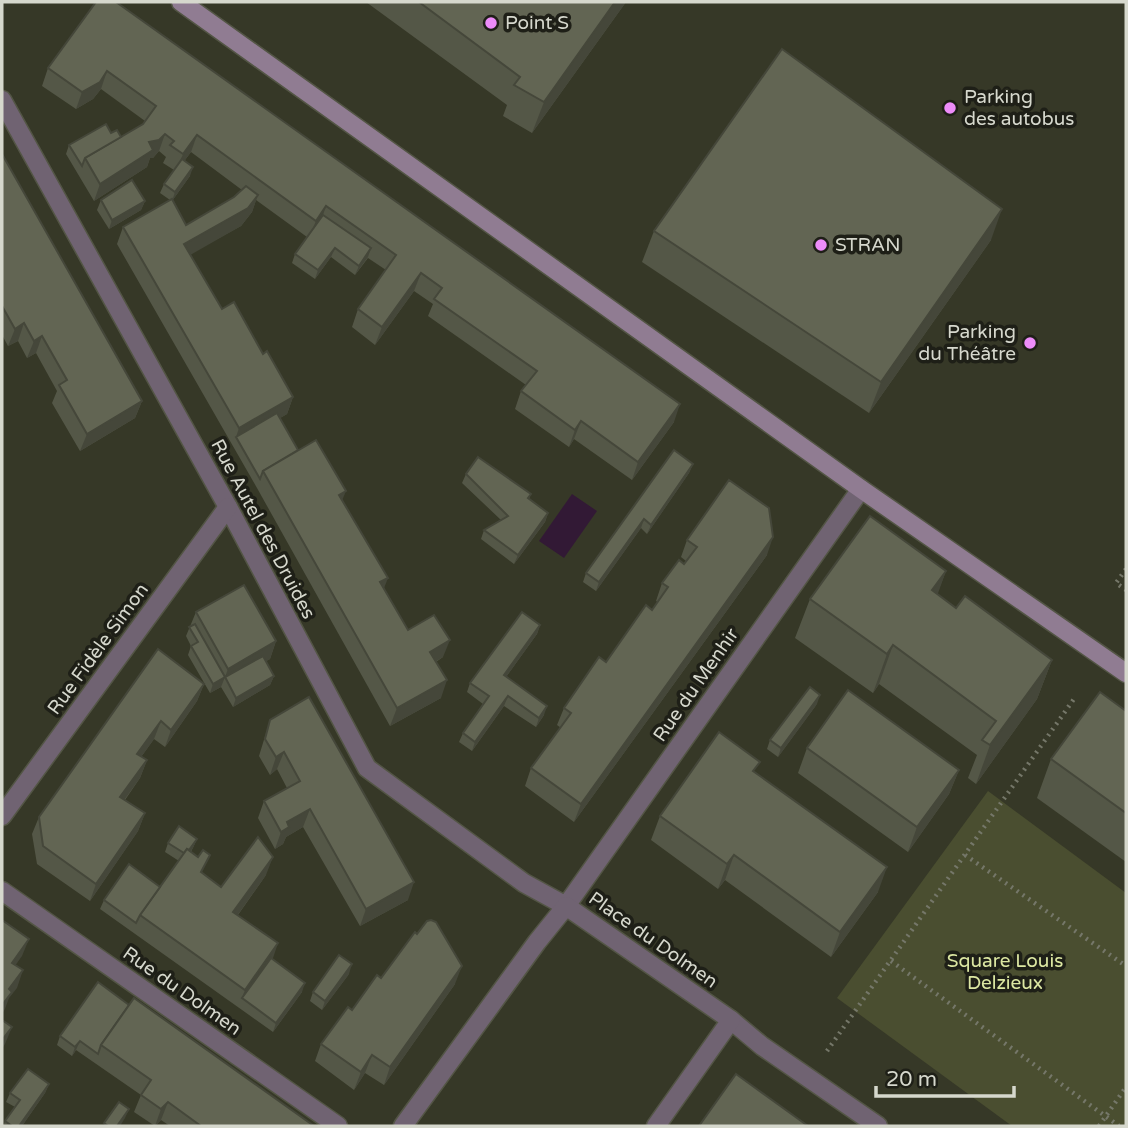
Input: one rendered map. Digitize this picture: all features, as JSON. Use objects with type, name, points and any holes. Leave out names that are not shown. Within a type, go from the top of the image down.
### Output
[{"type":"street","points":[[181,2],[861,488],[1126,673]]},
{"type":"street","name":"Rue Autel des Druides","points":[[2,100],[229,507],[367,768],[524,883],[566,906]]},
{"type":"street","name":"Rue du Menhir","points":[[566,906],[861,488]]},
{"type":"street","name":"Rue Fidèle Simon","points":[[2,816],[229,507]]},
{"type":"street","name":"Rue du Dolmen","points":[[2,891],[338,1126]]},
{"type":"street","name":"Place du Dolmen","points":[[403,1126],[566,906],[878,1126]]},
{"type":"street","points":[[656,1126],[730,1020]]},
{"type":"path","points":[[1126,569],[1116,583],[1126,590]]},
{"type":"path","points":[[809,1077],[1076,696]]},
{"type":"path","points":[[964,855],[1126,965]]},
{"type":"path","points":[[891,961],[1119,1126]]},
{"type":"path","points":[[1099,1126],[1126,1087]]},
{"type":"green space","name":"Square Louis Delzieux","points":[[988,791],[1126,893],[1126,1126],[1012,1126],[837,998]]},
{"type":"shaded area","points":[[572,494],[597,511],[564,558],[539,541]]},
{"type":"building","points":[[96,2],[116,2],[680,404],[638,462],[581,421],[575,430],[521,391],[537,371],[434,299],[442,288],[421,273],[382,327],[358,309],[396,255],[326,206],[316,221],[197,135],[183,154],[170,145],[174,141],[165,134],[159,140],[149,142],[153,150],[100,184],[85,158],[143,124],[156,106],[107,71],[100,82],[82,92],[48,68]]},
{"type":"building","points":[[419,2],[615,2],[544,102],[514,85],[520,77]]},
{"type":"building","name":"STRAN","points":[[782,49],[1002,209],[881,382],[654,231]]},
{"type":"building","points":[[106,124],[111,133],[117,130],[121,137],[85,158],[82,166],[69,145]]},
{"type":"building","points":[[2,154],[142,401],[87,434],[59,385],[67,380],[42,336],[34,341],[24,323],[15,329],[2,306]]},
{"type":"building","points":[[182,159],[193,167],[175,192],[164,184]]},
{"type":"building","points":[[132,180],[145,201],[112,220],[101,200]]},
{"type":"building","points":[[246,186],[258,195],[248,208],[184,244],[222,309],[234,302],[263,354],[267,351],[293,397],[239,428],[123,227],[172,199],[186,225],[234,197]]},
{"type":"building","points":[[323,215],[371,248],[359,266],[335,248],[318,270],[295,254]]},
{"type":"building","points":[[277,413],[298,450],[263,471],[260,479],[236,437]]},
{"type":"building","points":[[316,440],[346,491],[339,495],[388,578],[380,582],[408,630],[434,615],[450,640],[430,652],[447,680],[397,708],[263,471]]},
{"type":"building","points":[[674,450],[693,464],[651,525],[644,519],[599,582],[586,573]]},
{"type":"building","points":[[478,457],[531,494],[528,498],[548,513],[518,555],[484,530],[508,516],[466,474]]},
{"type":"building","points":[[729,480],[769,508],[773,537],[581,804],[531,768],[571,713],[564,708],[599,657],[606,662],[646,605],[652,610],[668,587],[662,583],[679,560],[684,564],[697,547],[687,540]]},
{"type":"building","points":[[870,516],[946,571],[932,590],[956,608],[965,596],[1052,660],[990,745],[982,740],[996,721],[893,645],[887,654],[810,599]]},
{"type":"building","points":[[244,585],[276,641],[228,669],[196,612]]},
{"type":"building","points":[[522,612],[540,625],[504,675],[547,706],[539,718],[508,696],[475,742],[463,733],[489,696],[470,683]]},
{"type":"building","points":[[195,624],[225,677],[213,684],[191,646],[198,642],[189,627]]},
{"type":"building","points":[[158,649],[204,684],[171,730],[161,721],[137,754],[147,760],[120,797],[145,813],[96,884],[43,846],[39,817]]},
{"type":"building","points":[[263,656],[274,676],[236,698],[225,677]]},
{"type":"building","points":[[810,687],[820,695],[781,748],[770,740]]},
{"type":"building","points":[[848,690],[959,770],[917,827],[807,748]]},
{"type":"building","points":[[1100,692],[1126,711],[1126,813],[1051,759]]},
{"type":"building","points":[[309,697],[414,882],[366,909],[310,809],[287,822],[289,827],[281,832],[264,801],[300,781],[284,752],[276,757],[265,739],[270,720]]},
{"type":"building","points":[[719,732],[760,762],[753,771],[887,867],[840,932],[734,855],[727,864],[660,816]]},
{"type":"building","points":[[179,826],[197,839],[184,853],[168,843]]},
{"type":"building","points":[[258,837],[273,857],[233,912],[278,943],[245,990],[140,915],[187,849],[198,857],[203,850],[210,855],[201,872],[221,887]]},
{"type":"building","points":[[129,864],[160,887],[136,923],[104,900]]},
{"type":"building","points":[[2,920],[29,939],[12,963],[23,970],[9,989],[12,992],[2,1005]]},
{"type":"building","points":[[427,921],[436,922],[462,966],[390,1067],[372,1055],[361,1072],[321,1044],[348,1007],[352,1010],[377,975],[381,978],[415,932],[417,934]]},
{"type":"building","points":[[339,955],[352,964],[325,1001],[313,992]]},
{"type":"building","points":[[271,958],[305,983],[276,1023],[242,998]]},
{"type":"building","points":[[98,982],[129,1005],[101,1045],[98,1054],[80,1041],[75,1047],[60,1036]]},
{"type":"building","points":[[134,998],[314,1126],[201,1126],[168,1102],[161,1109],[141,1095],[151,1080],[101,1045]]},
{"type":"building","points":[[2,1020],[12,1027],[2,1040]]},
{"type":"building","points":[[28,1069],[49,1084],[19,1126],[12,1126],[5,1121],[20,1100],[10,1093]]},
{"type":"building","points":[[736,1074],[808,1126],[699,1126]]},
{"type":"building","points":[[119,1102],[129,1109],[117,1126],[108,1126],[104,1123]]},
{"type":"place","name":"Point S","points":[[491,23]]},
{"type":"place","name":"Parking des autobus","points":[[950,108]]},
{"type":"place","name":"STRAN","points":[[821,245]]},
{"type":"place","name":"Parking du Théâtre","points":[[1030,343]]}]
